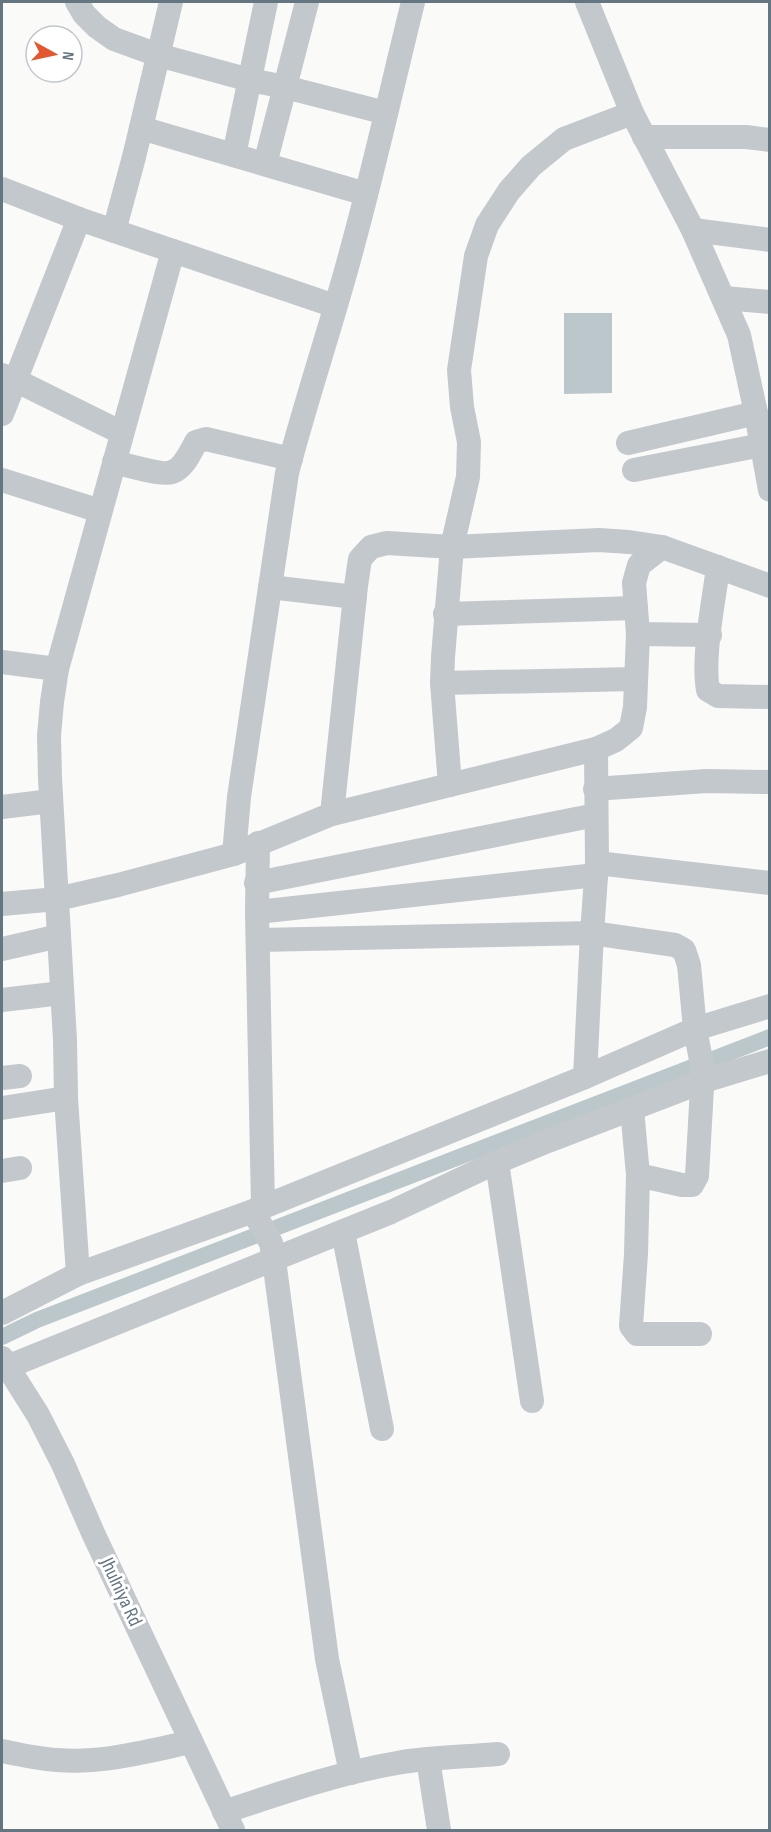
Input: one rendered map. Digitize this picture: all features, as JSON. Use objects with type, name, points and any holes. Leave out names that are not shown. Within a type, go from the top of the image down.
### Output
[{"type":"street","points":[[77,2],[84,14],[114,39],[158,55],[386,113]]},
{"type":"street","points":[[114,231],[171,2]]},
{"type":"street","points":[[234,155],[266,2]]},
{"type":"street","points":[[265,165],[307,2]]},
{"type":"street","points":[[234,854],[239,797],[291,459],[366,194],[413,2]]},
{"type":"street","points":[[587,2],[632,113],[693,230],[724,298],[759,387],[756,413],[770,490]]},
{"type":"street","points":[[450,785],[442,683],[445,614],[452,547],[468,477],[469,442],[462,407],[459,370],[476,256],[487,225],[509,191],[531,166],[564,139],[632,113]]},
{"type":"street","points":[[141,128],[366,194]]},
{"type":"street","points":[[644,137],[746,137],[770,140]]},
{"type":"street","points":[[2,189],[79,219],[335,306]]},
{"type":"street","points":[[2,414],[8,378],[79,219]]},
{"type":"street","points":[[693,230],[770,240]]},
{"type":"street","points":[[78,1274],[66,1098],[65,1040],[51,801],[52,702],[57,669],[173,251]]},
{"type":"street","points":[[724,298],[770,302]]},
{"type":"street","points":[[8,378],[122,433]]},
{"type":"street","points":[[628,442],[756,413]]},
{"type":"street","points":[[114,462],[160,472],[172,472],[183,464],[196,442],[206,439],[291,459]]},
{"type":"street","points":[[634,470],[762,445]]},
{"type":"street","points":[[2,480],[100,511]]},
{"type":"street","points":[[332,814],[360,559],[371,547],[387,543],[452,547],[598,540],[662,546],[770,586]]},
{"type":"street","points":[[2,904],[57,899],[118,885],[234,854],[332,814],[596,749],[616,740],[631,728],[635,707],[638,634],[634,583],[639,566],[662,546]]},
{"type":"street","points":[[718,567],[706,678],[708,690],[718,696],[770,697]]},
{"type":"street","points":[[270,587],[355,597]]},
{"type":"street","points":[[445,614],[636,608]]},
{"type":"street","points":[[638,634],[710,635]]},
{"type":"street","points":[[2,662],[57,669]]},
{"type":"street","points":[[442,683],[636,679]]},
{"type":"street","points":[[585,1077],[597,869],[596,749]]},
{"type":"street","points":[[595,789],[706,781],[770,782]]},
{"type":"street","points":[[2,807],[51,801]]},
{"type":"street","points":[[256,883],[596,815]]},
{"type":"street","points":[[258,843],[256,912],[259,1213],[272,1252],[327,1659],[351,1773]]},
{"type":"street","points":[[256,912],[597,869],[770,883]]},
{"type":"street","points":[[258,940],[592,933],[675,945],[684,950],[689,964],[696,1035],[703,1076],[697,1176],[692,1185],[682,1185],[638,1175]]},
{"type":"street","points":[[2,949],[59,936]]},
{"type":"street","points":[[2,1000],[62,993]]},
{"type":"street","points":[[2,1312],[78,1274],[259,1213],[585,1077],[770,1006]]},
{"type":"street","points":[[3,1365],[272,1252],[343,1232],[497,1162],[632,1109],[703,1076],[770,1061]]},
{"type":"street","points":[[2,1108],[66,1098]]},
{"type":"street","points":[[632,1109],[638,1175],[631,1326],[637,1334],[700,1334]]},
{"type":"street","points":[[497,1162],[532,1401]]},
{"type":"street","points":[[343,1232],[382,1429]]},
{"type":"street","name":"Jhulniya Rd","points":[[3,1365],[38,1414],[63,1464],[228,1821]]},
{"type":"street","points":[[2,1751],[37,1759],[96,1760],[191,1742]]},
{"type":"street","points":[[228,1821],[351,1773],[428,1759],[498,1755]]},
{"type":"street","points":[[428,1759],[439,1830]]},
{"type":"shaded area","points":[[564,313],[612,313],[612,393],[564,394]]},
{"type":"waterway","points":[[2,1337],[37,1320],[770,1037]]}]
